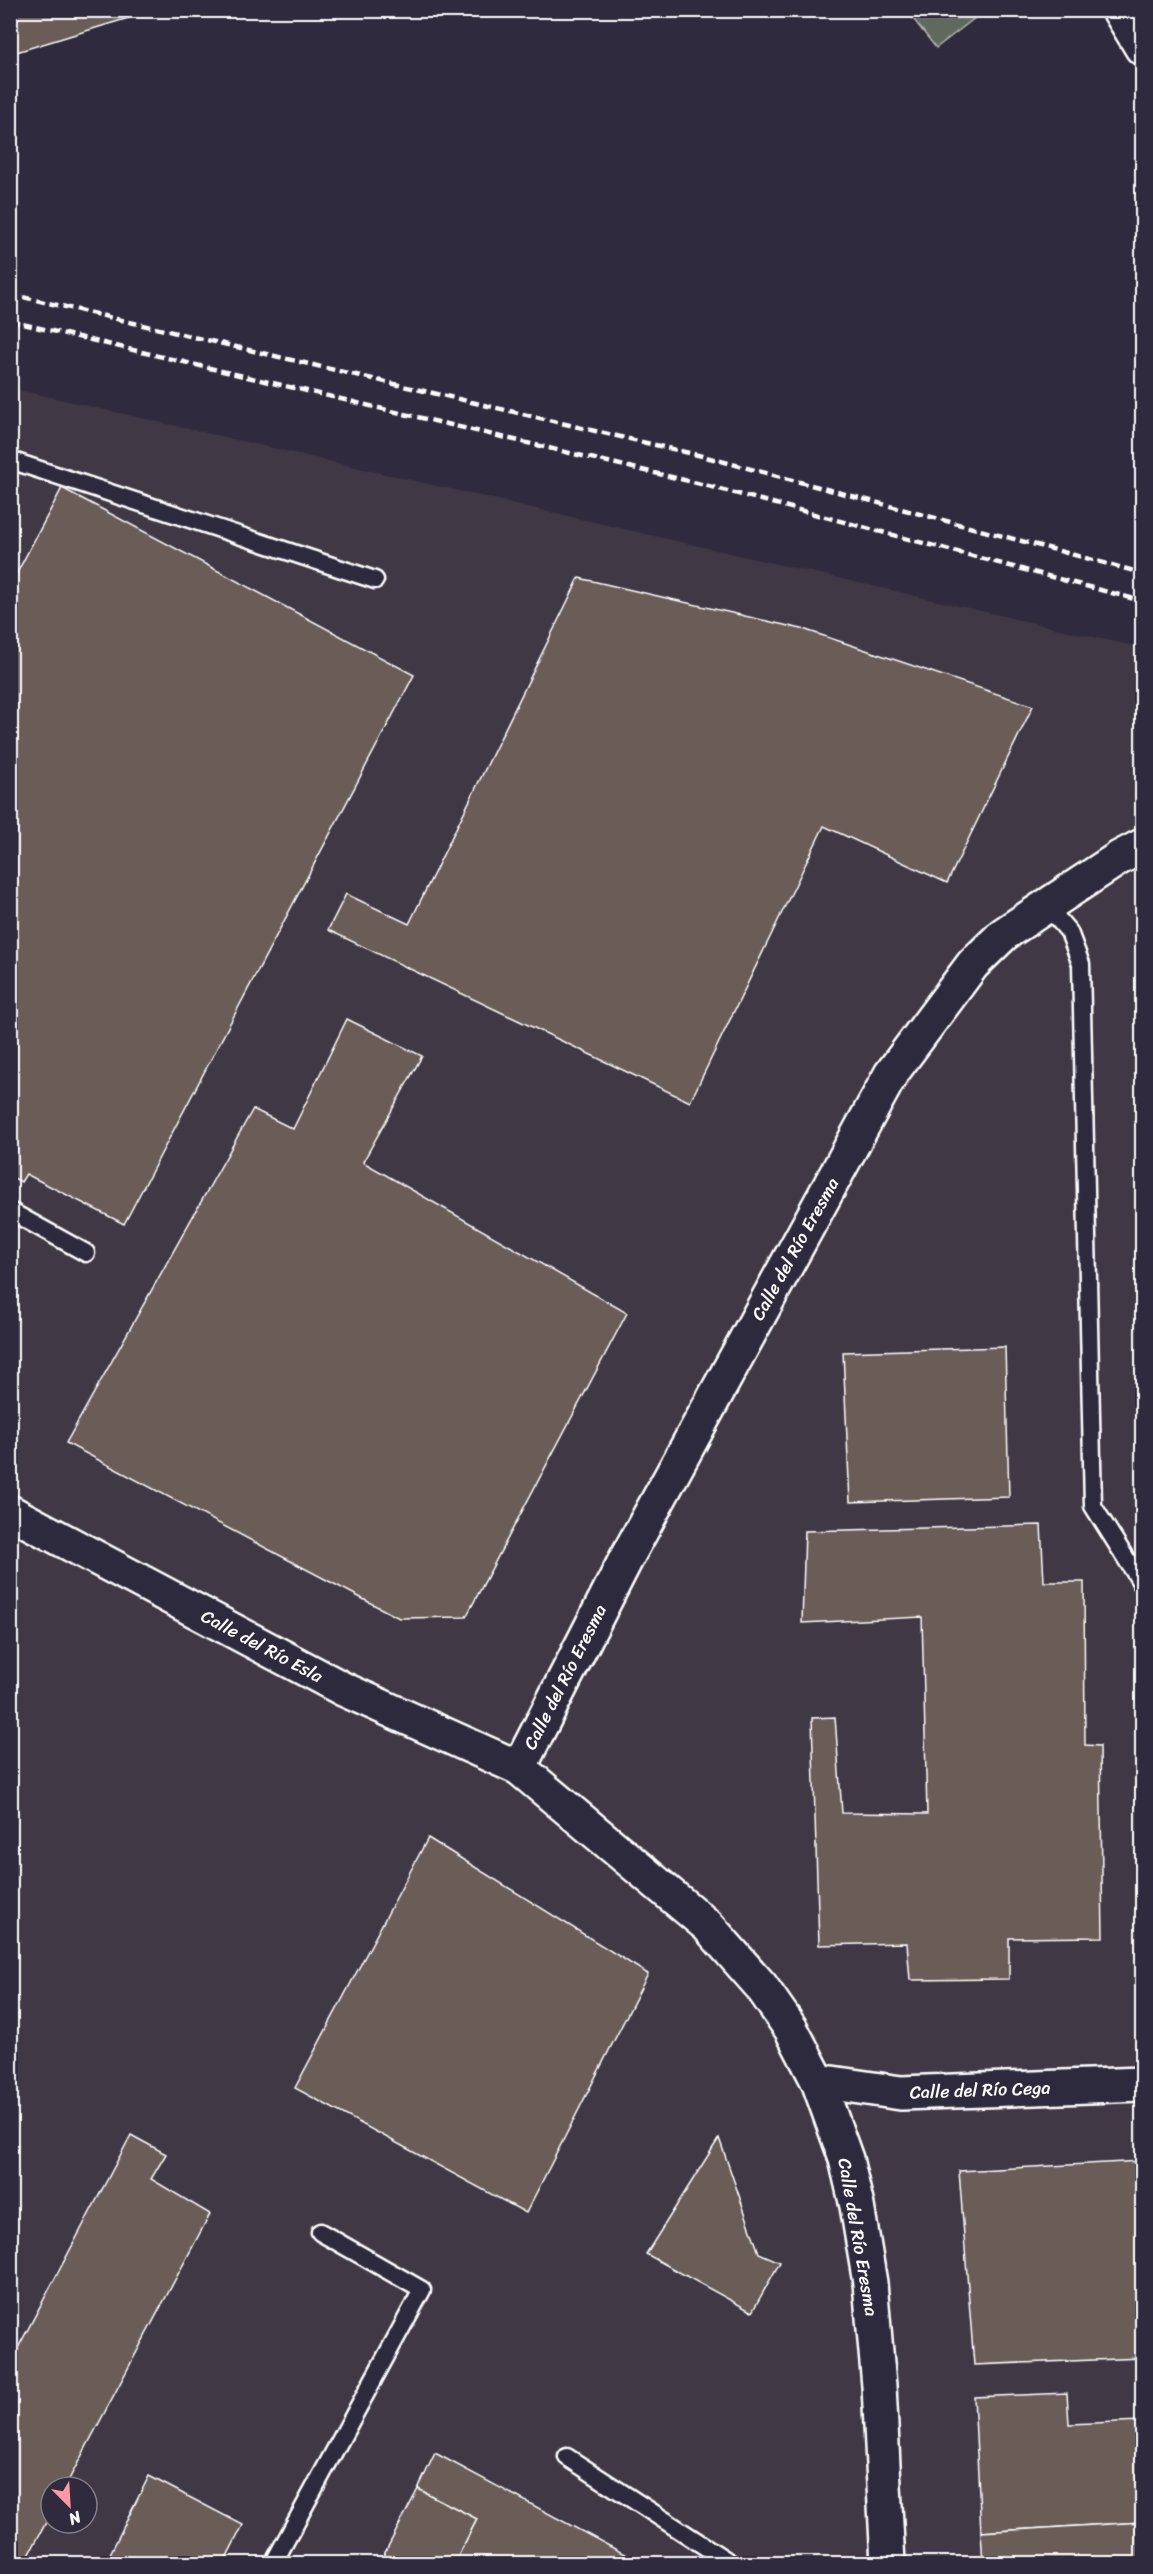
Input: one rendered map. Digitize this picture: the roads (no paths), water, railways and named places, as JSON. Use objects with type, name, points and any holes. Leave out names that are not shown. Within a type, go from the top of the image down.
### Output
[{"type":"street","name":"Calle del Río Eresma","points":[[888,2564],[879,2386],[870,2283],[846,2159],[818,2081],[791,2029],[773,2003],[708,1926],[519,1768],[627,1557],[891,1074],[942,1003],[974,964],[1004,934],[1046,905],[1143,846]]},
{"type":"street","name":"Calle del Río Esla","points":[[10,1512],[343,1689],[519,1768]]},
{"type":"street","name":"Calle del Río Cega","points":[[818,2081],[901,2092],[1143,2084]]},
{"type":"lane","points":[[10,460],[375,580]]},
{"type":"lane","points":[[1046,905],[1069,932],[1081,964],[1093,1506],[1143,1584]]},
{"type":"lane","points":[[10,1211],[86,1253]]},
{"type":"lane","points":[[273,2564],[422,2290],[320,2232]]},
{"type":"lane","points":[[567,2457],[732,2564]]},
{"type":"railway","points":[[10,294],[702,456],[1142,573]]},
{"type":"railway","points":[[10,321],[697,483],[1142,601]]}]
